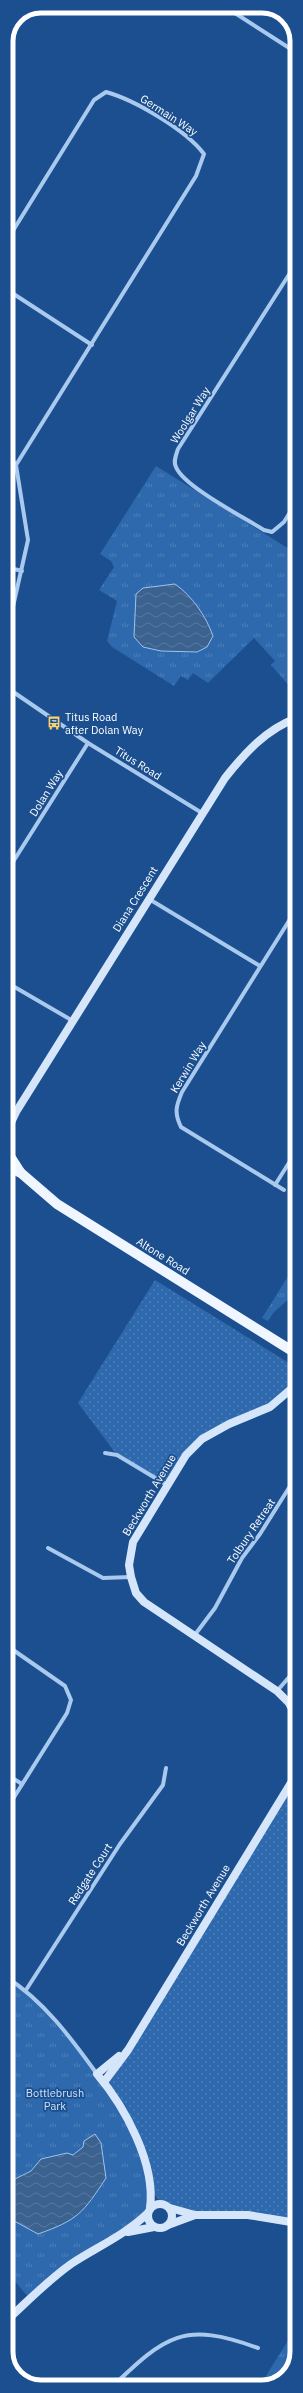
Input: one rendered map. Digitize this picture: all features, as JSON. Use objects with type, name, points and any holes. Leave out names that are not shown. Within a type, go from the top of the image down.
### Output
[{"type":"main road","name":"Altone Road","points":[[13,1161],[21,1173]]},
{"type":"main road","name":"Altone Road","points":[[13,1169],[21,1173],[57,1204],[290,1350]]},
{"type":"street","points":[[235,13],[290,48]]},
{"type":"street","name":"Germain Way","points":[[13,231],[94,100],[106,92],[125,97],[190,138],[204,154],[196,176],[16,465]]},
{"type":"street","name":"Woolgar Way","points":[[290,273],[178,449],[175,459],[175,467],[192,485],[264,530],[272,532],[284,522],[290,512]]},
{"type":"street","points":[[13,293],[92,344]]},
{"type":"street","points":[[13,461],[16,465],[28,540],[13,607]]},
{"type":"street","points":[[13,569],[22,571]]},
{"type":"street","name":"Titus Road","points":[[13,692],[88,743],[202,813]]},
{"type":"street","name":"Diana Crescent","points":[[13,1118],[202,813],[241,757],[263,737],[290,722]]},
{"type":"street","name":"Dolan Way","points":[[13,862],[88,743]]},
{"type":"street","points":[[149,898],[260,966]]},
{"type":"street","name":"Kerwin Way","points":[[284,1190],[181,1127],[176,1117],[176,1106],[182,1092],[290,919]]},
{"type":"street","points":[[13,986],[73,1020]]},
{"type":"street","points":[[275,1185],[290,1161]]},
{"type":"street","name":"Beckworth Avenue","points":[[290,1390],[270,1407],[229,1424],[202,1439],[186,1455],[133,1542],[129,1566],[136,1593],[144,1602],[276,1691],[290,1705]]},
{"type":"street","points":[[105,1453],[117,1455],[168,1486]]},
{"type":"street","name":"Tolbury Retreat","points":[[194,1636],[226,1590],[242,1558],[260,1534],[290,1486]]},
{"type":"street","points":[[48,1548],[103,1578],[131,1577]]},
{"type":"street","points":[[13,1650],[65,1686],[71,1700],[67,1713],[13,1799]]},
{"type":"street","points":[[276,1691],[290,1676]]},
{"type":"street","name":"Redgate Court","points":[[26,1990],[120,1844],[164,1785],[166,1768]]},
{"type":"street","points":[[13,1778],[22,1784]]},
{"type":"street","name":"Beckworth Avenue","points":[[104,2082],[128,2050],[290,1784]]},
{"type":"street","points":[[13,1982],[26,1990],[68,2035],[104,2082],[129,2121],[139,2144],[152,2192],[148,2220],[154,2227]]},
{"type":"street","name":"Beckworth Avenue","points":[[97,2074],[128,2050]]},
{"type":"street","points":[[152,2192],[166,2206],[172,2217],[168,2225]]},
{"type":"street","points":[[13,2315],[69,2266],[127,2232],[154,2205],[166,2206],[195,2215],[248,2215],[290,2222]]},
{"type":"street","points":[[127,2232],[154,2227],[162,2228],[195,2215]]},
{"type":"street","points":[[120,2380],[158,2347],[183,2336],[203,2334],[218,2335],[258,2348]]},
{"type":"green space","points":[[156,466],[290,550],[290,572],[288,582],[290,582],[290,687],[271,665],[275,661],[254,638],[208,683],[193,673],[188,680],[181,676],[174,686],[112,647],[107,641],[117,601],[99,590],[114,567],[111,561],[100,554]]},
{"type":"green space","points":[[290,1273],[290,1298],[274,1312],[268,1321],[262,1318]]},
{"type":"green space","points":[[155,1280],[290,1364],[290,1390],[270,1407],[202,1439],[167,1486],[117,1455],[78,1403]]},
{"type":"green space","points":[[290,1784],[290,2222],[195,2215],[163,2204],[152,2192],[104,2082]]},
{"type":"green space","name":"Bottlebrush Park","points":[[13,1982],[26,1990],[68,2035],[129,2121],[152,2192],[149,2214],[98,2247],[30,2299],[13,2279],[13,2220],[19,2223],[83,2147],[73,2155],[67,2153],[41,2159],[31,2171],[15,2179],[13,2182]]},
{"type":"green space","points":[[53,2094],[62,2106],[50,2116],[41,2104]]},
{"type":"green space","points":[[290,2337],[290,2352],[288,2363],[285,2368],[275,2377],[263,2380]]},
{"type":"water","points":[[175,584],[193,600],[213,636],[207,647],[197,652],[161,651],[143,647],[134,637],[136,594],[143,588]]},
{"type":"water","points":[[95,2134],[101,2143],[106,2178],[85,2207],[71,2219],[38,2234],[13,2220],[13,2182],[15,2179],[31,2171],[41,2159],[67,2153],[73,2155],[83,2147],[84,2141]]},
{"type":"place","name":"Titus Road after Dolan Way","points":[[54,723]]}]
